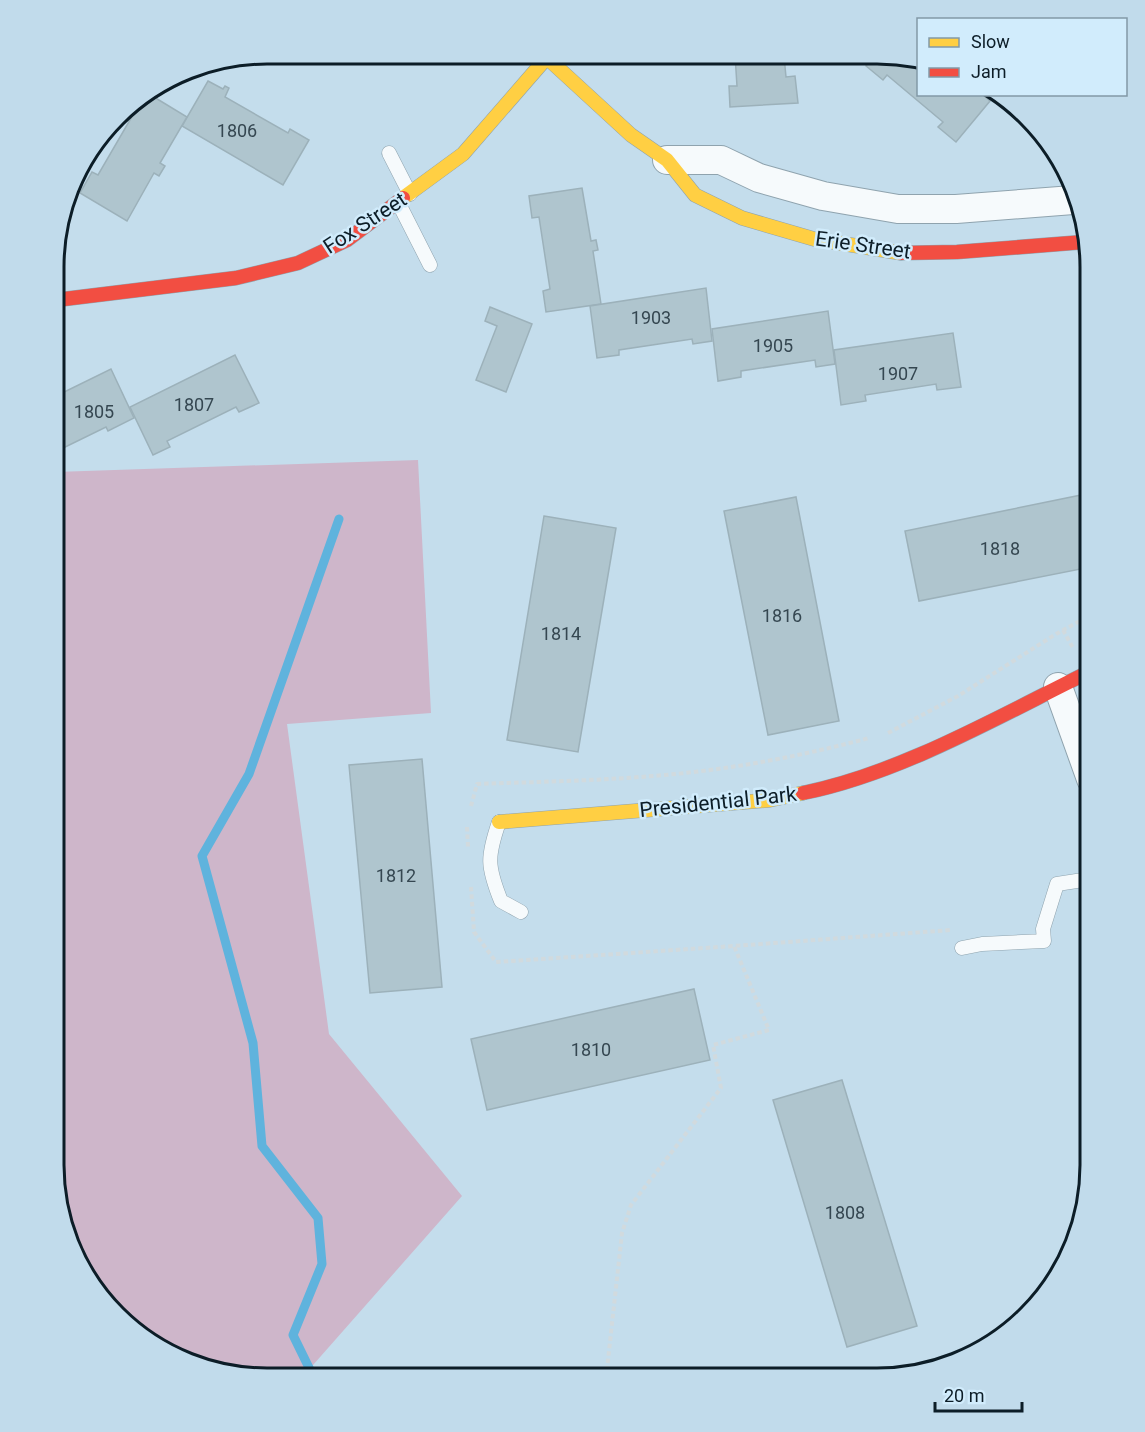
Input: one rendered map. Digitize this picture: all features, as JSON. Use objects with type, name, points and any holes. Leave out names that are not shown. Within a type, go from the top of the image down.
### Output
[{"type":"street","name":"Fox Street","points":[[64,299],[236,278],[298,263],[347,240],[463,154],[540,64]]},
{"type":"street","name":"Erie Street","points":[[556,64],[631,135],[667,160],[695,195],[742,218],[814,239],[898,253],[957,252],[1079,242]]},
{"type":"street","name":"Erie Street","points":[[667,160],[721,160],[759,178],[823,196],[898,209],[956,209],[1069,200]]},
{"type":"street","points":[[727,210],[743,170]]},
{"type":"street","name":"Presidential Park","points":[[499,822],[770,800],[819,790],[905,762],[1080,676]]},
{"type":"street","points":[[1058,687],[1080,748]]},
{"type":"lane","points":[[389,153],[430,265]]},
{"type":"lane","points":[[499,822],[492,843],[489,872],[501,901],[521,912]]},
{"type":"lane","points":[[962,948],[982,944],[1044,941],[1043,929],[1057,884],[1080,880]]},
{"type":"path","points":[[607,1367],[622,1233],[631,1204],[721,1088],[713,1045],[769,1030],[734,946],[961,929]]},
{"type":"shaded area","points":[[418,460],[431,713],[287,724],[329,1034],[462,1196],[311,1367],[254,1367],[228,1364],[178,1347],[155,1333],[124,1308],[106,1288],[80,1242],[71,1217],[64,1164],[64,472]]},
{"type":"building","points":[[736,64],[785,64],[786,77],[795,76],[798,103],[730,107],[729,86],[737,86]]},
{"type":"building","points":[[877,64],[917,68],[917,96],[984,96],[990,101],[956,142],[938,127],[943,122],[887,75],[883,80],[866,66]]},
{"type":"building","points":[[208,81],[223,89],[225,86],[229,88],[225,97],[288,133],[290,129],[309,140],[283,185],[182,126]]},
{"type":"building","points":[[155,99],[187,117],[160,163],[165,166],[159,176],[154,173],[127,221],[80,193],[92,172],[98,175],[131,118]]},
{"type":"building","points":[[582,188],[591,241],[596,240],[598,250],[593,251],[601,304],[546,312],[543,291],[550,289],[539,217],[532,218],[529,196]]},
{"type":"building","points":[[706,288],[712,341],[693,344],[692,339],[619,350],[619,355],[597,358],[590,306]]},
{"type":"building","points":[[490,307],[532,324],[506,392],[476,380],[497,326],[485,321]]},
{"type":"building","points":[[828,311],[835,364],[816,367],[815,360],[741,371],[741,377],[718,381],[712,329]]},
{"type":"building","points":[[953,333],[961,387],[937,390],[936,384],[865,395],[866,401],[841,405],[834,350]]},
{"type":"building","points":[[235,355],[259,403],[239,412],[236,407],[167,441],[170,447],[153,455],[130,407]]},
{"type":"building","points":[[111,369],[134,418],[108,431],[106,427],[64,448],[64,392]]},
{"type":"building","points":[[1080,495],[1080,569],[919,601],[905,531]]},
{"type":"building","points":[[796,497],[839,721],[768,735],[724,511]]},
{"type":"building","points":[[544,516],[616,528],[578,752],[507,740]]},
{"type":"building","points":[[422,759],[442,987],[370,993],[349,765]]},
{"type":"building","points":[[694,989],[710,1060],[487,1110],[471,1039]]},
{"type":"building","points":[[842,1080],[917,1326],[847,1347],[773,1100]]},
{"type":"waterway","points":[[309,1367],[293,1335],[322,1264],[318,1218],[262,1146],[253,1043],[202,856],[249,774],[339,519]]},
{"type":"traffic: slow","points":[[403,198],[463,154],[541,64]]},
{"type":"traffic: slow","points":[[554,64],[631,135],[667,160],[695,195],[742,218],[814,239],[901,253]]},
{"type":"traffic: slow","points":[[499,822],[770,800],[803,793]]},
{"type":"traffic: jam","points":[[64,299],[236,278],[298,263],[347,240],[403,198]]},
{"type":"traffic: jam","points":[[901,253],[957,252],[1079,242]]},
{"type":"traffic: jam","points":[[803,793],[840,784],[914,757],[1080,677]]}]
